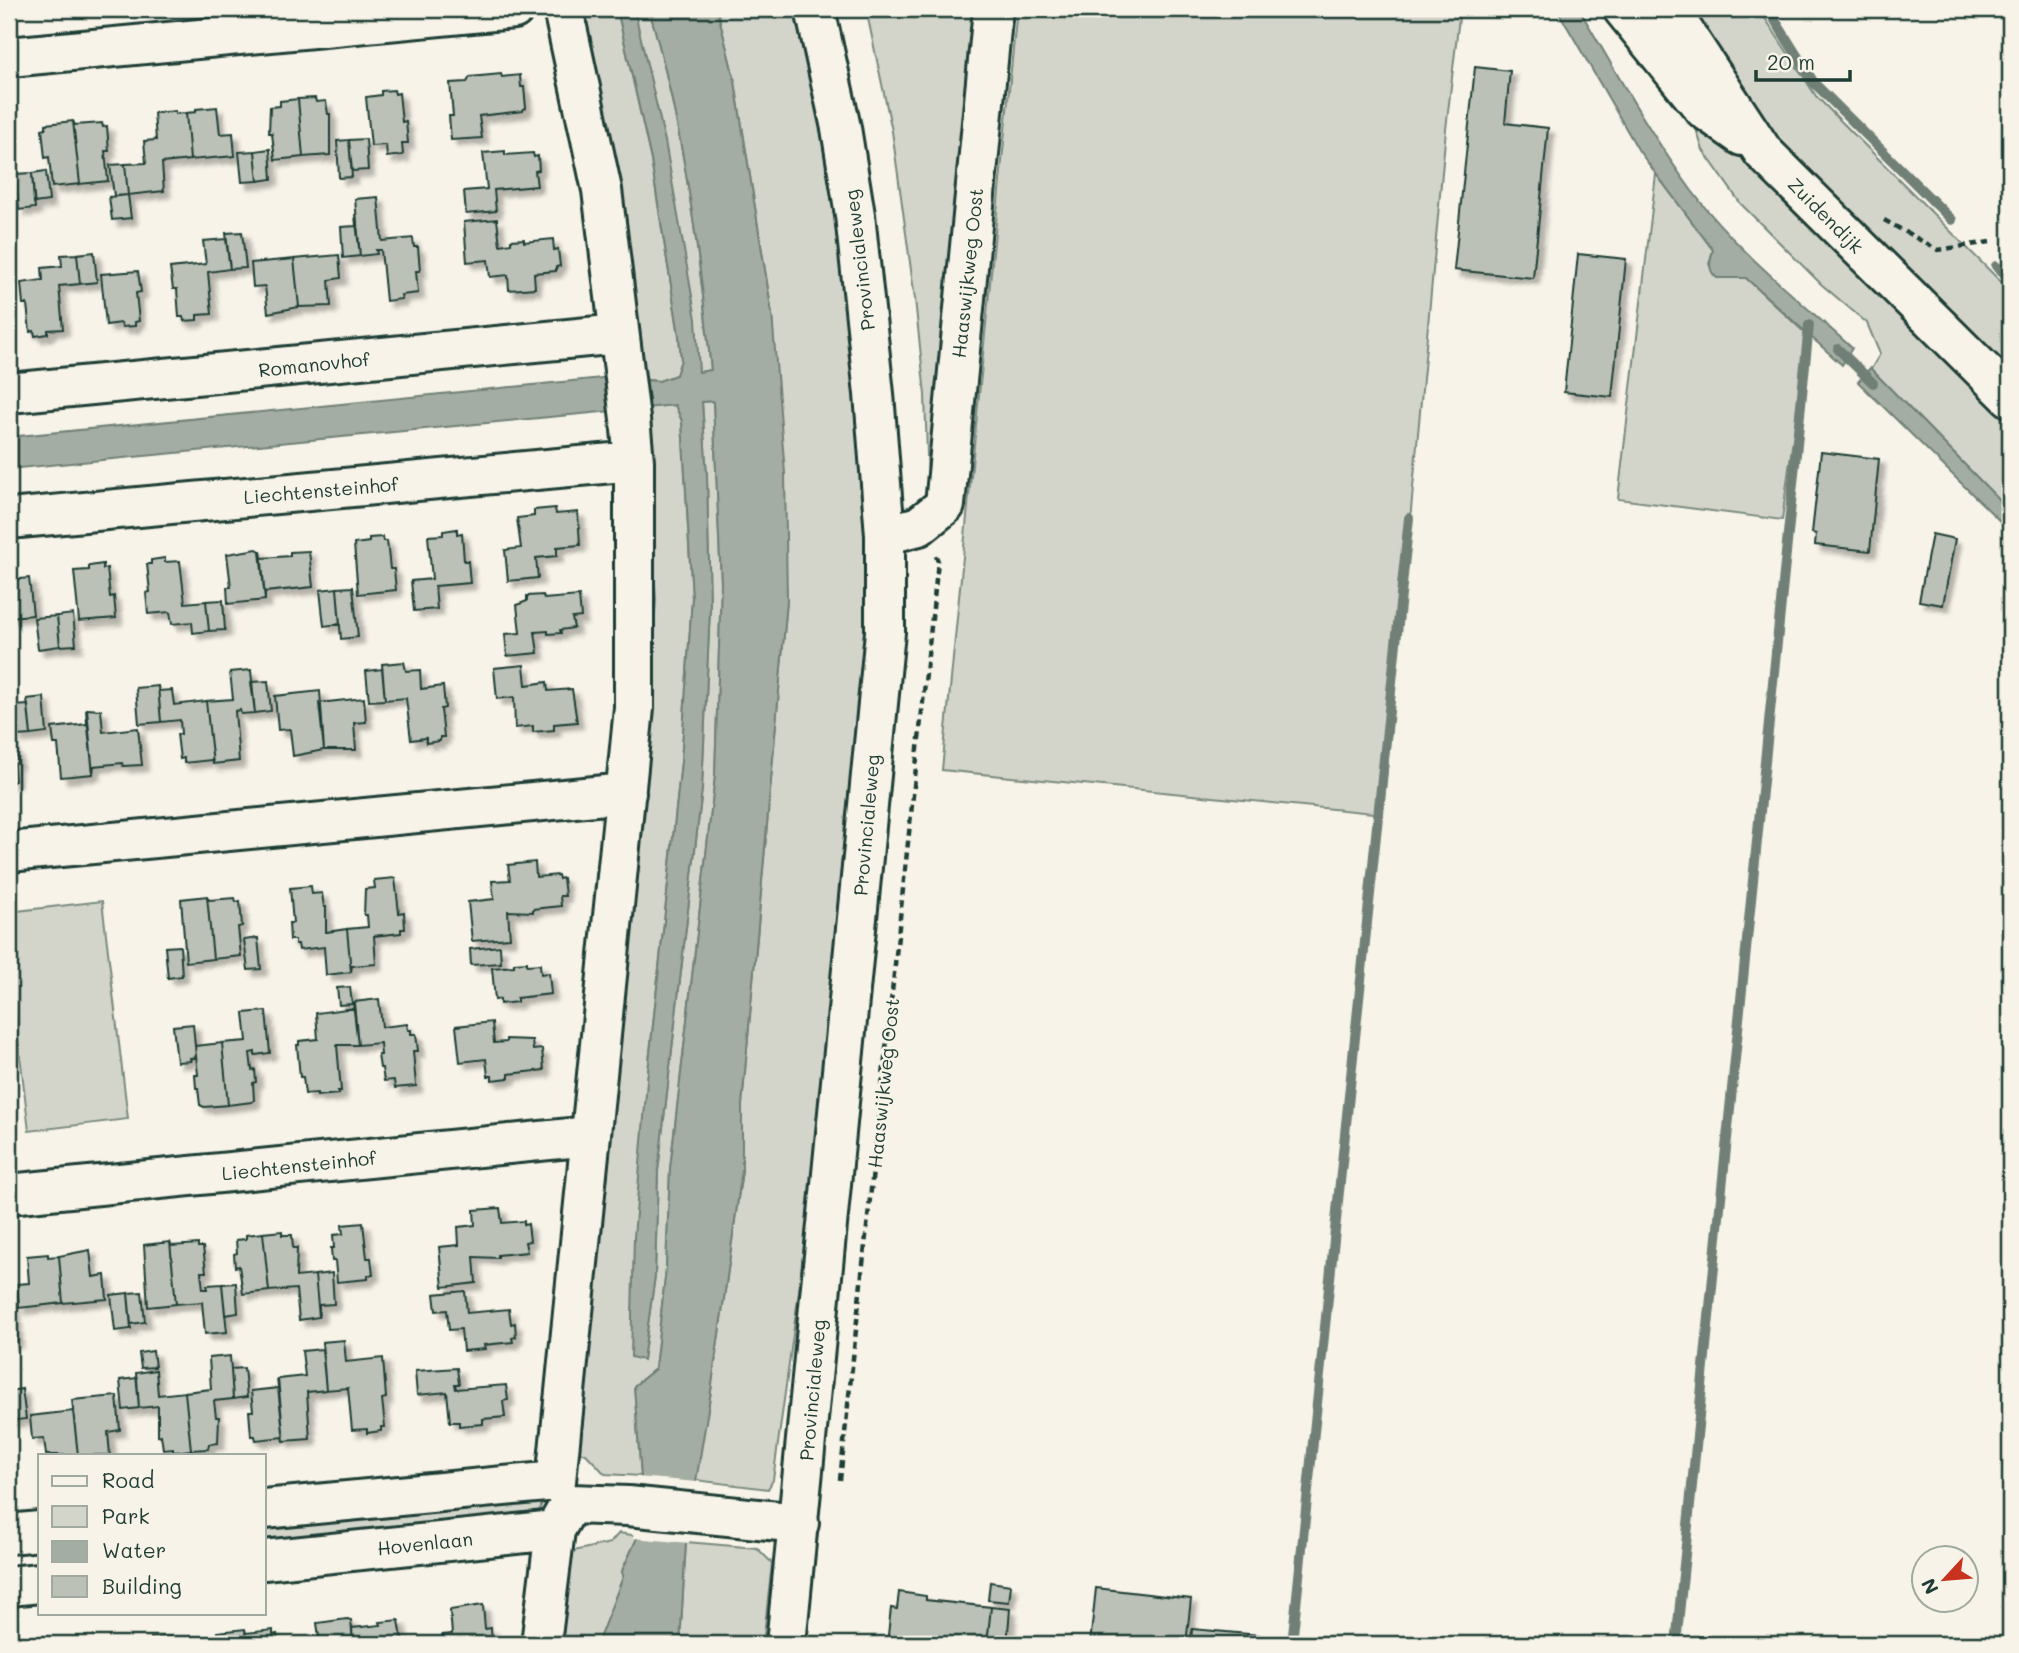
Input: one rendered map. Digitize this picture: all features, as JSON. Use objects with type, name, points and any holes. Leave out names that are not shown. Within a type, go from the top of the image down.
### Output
[{"type":"street","points":[[9,57],[514,9]]},
{"type":"street","points":[[541,1644],[560,1505],[590,1136],[634,708],[634,461],[630,419],[602,190],[563,9]]},
{"type":"street","name":"Provincialeweg","points":[[786,1644],[885,632],[902,531],[874,394],[855,215],[841,128],[815,9]]},
{"type":"street","name":"Haaswijkweg Oost","points":[[902,531],[945,505],[993,9]]},
{"type":"street","points":[[1622,9],[1704,109],[1763,152]]},
{"type":"street","name":"Zuidendijk","points":[[1670,9],[1763,152],[2010,397]]},
{"type":"street","name":"Romanovhof","points":[[9,393],[621,351]]},
{"type":"street","name":"Liechtensteinhof","points":[[9,519],[634,461]]},
{"type":"street","points":[[9,852],[626,793]]},
{"type":"street","name":"Liechtensteinhof","points":[[9,1194],[590,1136]]},
{"type":"street","name":"Hovenlaan","points":[[266,1560],[560,1505]]},
{"type":"street","name":"Hovenlaan","points":[[266,1509],[628,1506],[799,1523]]},
{"type":"street","points":[[9,1534],[38,1531]]},
{"type":"street","points":[[9,1586],[38,1583]]},
{"type":"path","points":[[1877,216],[1938,250],[1990,242]]},
{"type":"path","name":"Haaswijkweg Oost","points":[[839,1487],[939,561],[902,531]]},
{"type":"green space","points":[[574,9],[617,9],[651,160],[679,335],[681,360],[676,375],[659,381],[640,379]]},
{"type":"green space","points":[[634,9],[649,9],[671,97],[695,233],[711,370],[698,372]]},
{"type":"green space","points":[[717,9],[803,9],[855,328],[867,521],[864,656],[841,914],[799,1291],[773,1480],[768,1489],[695,1480],[711,1391],[742,1170],[742,1105],[787,601],[772,314],[735,82]]},
{"type":"green space","points":[[866,9],[978,9],[939,400],[928,483],[925,395],[915,299],[892,131]]},
{"type":"green space","points":[[1017,9],[1460,9],[1446,129],[1383,814],[942,770]]},
{"type":"green space","points":[[1687,9],[1759,9],[1816,96],[2010,291],[2010,384],[1758,122]]},
{"type":"green space","points":[[1687,102],[2010,426],[2010,511],[1871,369],[1880,354],[1867,323],[1821,284],[1741,204],[1703,150]]},
{"type":"green space","points":[[1656,174],[1713,250],[1709,264],[1717,278],[1746,278],[1807,335],[1782,520],[1618,499]]},
{"type":"green space","points":[[713,401],[721,583],[715,776],[670,1169],[666,1268],[655,1369],[634,1386],[641,1476],[605,1474],[586,1454],[575,1451],[639,844],[656,600],[644,408],[675,405],[682,421],[692,598],[681,762],[647,1081],[643,1359],[655,1276],[658,1171],[702,789],[710,608],[707,476],[702,402]]},
{"type":"green space","points":[[102,901],[128,1119],[29,1131],[9,962],[9,912]]},
{"type":"green space","points":[[536,1491],[541,1506],[536,1522],[266,1549],[266,1518]]},
{"type":"green space","points":[[619,1533],[638,1536],[622,1571],[623,1577],[597,1644],[554,1644],[564,1553],[610,1543]]},
{"type":"green space","points":[[686,1542],[757,1548],[772,1563],[763,1644],[680,1644]]},
{"type":"water","points":[[617,9],[634,9],[665,141],[696,319],[699,372],[711,370],[695,233],[671,97],[649,9],[717,9],[735,82],[772,314],[785,473],[787,601],[742,1105],[742,1170],[711,1391],[686,1542],[680,1644],[597,1644],[623,1577],[622,1571],[638,1536],[641,1476],[634,1386],[655,1369],[666,1268],[670,1169],[715,776],[721,583],[713,401],[702,402],[707,476],[710,608],[702,789],[658,1171],[655,1276],[643,1360],[631,1357],[634,1237],[647,1081],[681,762],[692,598],[682,421],[675,405],[9,469],[9,437],[602,378],[659,381],[676,375],[681,360],[679,335],[651,160]]},
{"type":"water","points":[[1557,9],[1579,9],[1661,147],[1709,213],[1768,273],[1852,348],[1842,365],[1746,278],[1717,278],[1714,275],[1710,265],[1713,250],[1639,151]]},
{"type":"water","points":[[1870,368],[2010,511],[2010,531],[1858,382]]},
{"type":"pier","points":[[637,1477],[698,1482],[689,1543],[633,1538]]},
{"type":"building","points":[[1475,67],[1510,71],[1505,123],[1548,128],[1533,278],[1454,270]]},
{"type":"building","points":[[501,74],[502,77],[520,75],[526,108],[523,111],[479,116],[482,138],[451,140],[449,116],[453,116],[450,83],[467,82],[470,77]]},
{"type":"building","points":[[394,90],[395,94],[399,93],[402,122],[406,121],[408,143],[402,143],[403,155],[387,157],[386,145],[371,146],[366,97],[381,95],[381,91]]},
{"type":"building","points":[[315,98],[316,102],[326,101],[330,114],[330,155],[303,157],[298,99]]},
{"type":"building","points":[[298,99],[303,157],[275,160],[272,133],[269,133],[270,107],[280,106],[280,101]]},
{"type":"building","points":[[217,107],[220,134],[233,133],[235,156],[190,160],[186,113]]},
{"type":"building","points":[[175,111],[175,114],[186,113],[190,160],[162,163],[164,191],[128,195],[125,164],[146,163],[144,141],[156,140],[154,113]]},
{"type":"building","points":[[73,121],[75,125],[102,123],[103,127],[107,126],[109,151],[105,151],[108,181],[80,184]]},
{"type":"building","points":[[73,121],[80,184],[52,187],[49,157],[45,158],[42,129],[46,128],[46,124]]},
{"type":"building","points":[[366,139],[368,170],[352,171],[349,140]]},
{"type":"building","points":[[349,140],[352,177],[339,178],[337,141]]},
{"type":"building","points":[[270,149],[272,179],[258,181],[255,151]]},
{"type":"building","points":[[255,151],[258,181],[242,182],[239,152]]},
{"type":"building","points":[[505,151],[505,155],[533,153],[534,157],[538,156],[539,170],[535,171],[537,186],[494,190],[496,211],[466,214],[464,191],[487,189],[483,153]]},
{"type":"building","points":[[125,164],[128,195],[114,196],[110,165]]},
{"type":"building","points":[[46,171],[49,201],[34,203],[32,173]]},
{"type":"building","points":[[32,173],[35,208],[19,210],[15,174]]},
{"type":"building","points":[[128,195],[131,218],[112,220],[109,197]]},
{"type":"building","points":[[378,197],[382,241],[413,238],[414,247],[418,247],[418,293],[401,295],[402,299],[386,301],[381,250],[376,250],[377,254],[360,256],[355,199]]},
{"type":"building","points":[[355,214],[360,256],[343,258],[341,227],[356,226]]},
{"type":"building","points":[[497,219],[500,245],[511,243],[511,240],[524,239],[524,242],[553,239],[554,250],[558,249],[560,266],[556,267],[556,271],[534,273],[535,288],[509,290],[508,275],[490,277],[488,260],[467,262],[464,222]]},
{"type":"building","points":[[242,232],[246,268],[230,269],[226,233]]},
{"type":"building","points":[[226,239],[230,269],[208,272],[212,314],[197,315],[197,320],[184,321],[183,317],[179,317],[177,289],[173,289],[170,268],[206,264],[203,241]]},
{"type":"building","points":[[94,252],[97,282],[80,284],[77,254]]},
{"type":"building","points":[[77,254],[80,284],[59,286],[63,329],[48,330],[48,334],[35,336],[34,331],[30,332],[27,304],[23,304],[21,283],[43,280],[42,268],[62,266],[61,255]]},
{"type":"building","points":[[1578,254],[1626,259],[1612,397],[1564,392]]},
{"type":"building","points":[[339,255],[341,278],[329,280],[331,306],[299,307],[294,259]]},
{"type":"building","points":[[294,259],[299,307],[268,313],[265,286],[253,287],[251,263]]},
{"type":"building","points":[[138,271],[141,292],[136,293],[139,321],[135,322],[135,326],[122,327],[121,323],[106,325],[101,274]]},
{"type":"building","points":[[1821,452],[1879,459],[1870,551],[1815,545],[1816,534],[1812,533]]},
{"type":"building","points":[[555,508],[556,514],[578,512],[580,545],[557,547],[557,556],[536,558],[538,578],[508,581],[505,550],[521,548],[517,518],[534,516],[534,510]]},
{"type":"building","points":[[457,529],[457,534],[462,533],[464,561],[468,561],[470,583],[435,586],[437,609],[414,611],[411,581],[432,579],[428,536],[443,535],[443,531]]},
{"type":"building","points":[[1932,534],[1955,539],[1943,605],[1919,601]]},
{"type":"building","points":[[382,537],[383,541],[387,541],[390,569],[394,569],[396,590],[358,594],[354,544],[369,542],[369,538]]},
{"type":"building","points":[[257,549],[260,551],[265,600],[228,604],[227,587],[231,587],[227,554]]},
{"type":"building","points":[[261,550],[262,558],[290,556],[290,552],[309,551],[313,587],[265,592],[265,600]]},
{"type":"building","points":[[165,558],[165,562],[180,561],[185,603],[206,601],[209,631],[193,633],[192,622],[172,624],[170,612],[148,614],[146,593],[150,592],[147,564],[151,564],[151,560]]},
{"type":"building","points":[[103,564],[103,569],[107,568],[110,597],[114,596],[116,618],[79,621],[74,571],[89,570],[89,566]]},
{"type":"building","points":[[29,578],[33,615],[9,617],[10,580]]},
{"type":"building","points":[[353,587],[358,637],[341,639],[337,588]]},
{"type":"building","points":[[337,588],[340,624],[324,626],[320,590]]},
{"type":"building","points":[[543,595],[544,599],[579,596],[581,617],[572,618],[574,628],[560,630],[561,633],[535,632],[538,653],[507,656],[505,634],[520,633],[517,605],[527,601],[527,596]]},
{"type":"building","points":[[223,600],[225,630],[209,631],[206,601]]},
{"type":"building","points":[[73,614],[76,645],[60,646],[57,616]]},
{"type":"building","points":[[57,616],[60,646],[38,649],[34,618]]},
{"type":"building","points":[[404,662],[406,671],[420,670],[421,689],[443,686],[445,708],[441,709],[444,737],[440,737],[440,741],[426,743],[426,738],[411,740],[406,698],[385,700],[382,664]]},
{"type":"building","points":[[524,665],[526,685],[547,682],[548,691],[572,689],[577,722],[554,724],[554,730],[533,732],[533,726],[515,728],[514,697],[497,699],[494,668]]},
{"type":"building","points":[[382,669],[385,700],[369,701],[366,671]]},
{"type":"building","points":[[251,670],[255,713],[241,714],[240,710],[235,711],[239,761],[213,764],[206,701],[233,699],[230,672]]},
{"type":"building","points":[[268,681],[271,711],[255,713],[251,682]]},
{"type":"building","points":[[158,686],[159,691],[172,690],[174,705],[206,701],[213,764],[211,760],[184,763],[184,758],[180,759],[177,734],[181,734],[180,720],[161,722]]},
{"type":"building","points":[[158,686],[161,722],[139,724],[136,688]]},
{"type":"building","points":[[320,691],[324,750],[293,756],[290,729],[278,730],[275,696]]},
{"type":"building","points":[[44,697],[47,733],[31,735],[27,699]]},
{"type":"building","points":[[364,698],[366,722],[354,723],[356,750],[324,750],[319,703]]},
{"type":"building","points":[[28,705],[31,735],[16,736],[14,706]]},
{"type":"building","points":[[86,709],[93,774],[61,777],[58,744],[54,744],[52,728],[87,724]]},
{"type":"building","points":[[87,709],[101,710],[103,732],[138,728],[142,765],[123,766],[122,763],[94,766],[93,774]]},
{"type":"building","points":[[9,722],[17,763],[14,764],[15,781],[9,784]]},
{"type":"building","points":[[535,862],[536,877],[558,875],[559,879],[563,878],[565,896],[560,896],[561,906],[533,909],[533,912],[508,911],[510,938],[472,941],[468,902],[494,899],[492,881],[510,880],[508,865]]},
{"type":"building","points":[[395,878],[399,913],[404,912],[405,929],[401,929],[401,933],[374,936],[376,964],[352,966],[351,972],[347,929],[368,927],[367,915],[364,915],[365,889],[375,888],[374,880]]},
{"type":"building","points":[[311,886],[312,894],[322,893],[326,907],[326,932],[347,929],[351,972],[326,975],[324,947],[299,950],[295,940],[290,940],[289,923],[293,923],[290,888]]},
{"type":"building","points":[[207,896],[209,900],[235,898],[236,902],[240,901],[242,926],[238,927],[241,956],[213,959]]},
{"type":"building","points":[[207,896],[213,959],[186,962],[181,899]]},
{"type":"building","points":[[258,938],[261,969],[248,970],[244,940]]},
{"type":"building","points":[[180,946],[182,976],[168,978],[165,947]]},
{"type":"building","points":[[500,946],[501,963],[471,965],[470,949]]},
{"type":"building","points":[[527,962],[527,965],[540,964],[541,974],[549,973],[551,994],[517,998],[517,1002],[500,1004],[500,999],[495,1000],[492,968]]},
{"type":"building","points":[[350,987],[352,1004],[339,1005],[337,988]]},
{"type":"building","points":[[379,999],[382,1027],[407,1024],[411,1034],[416,1034],[418,1051],[413,1051],[416,1086],[395,1088],[394,1080],[384,1081],[378,1055],[381,1055],[380,1043],[358,1045],[354,1002]]},
{"type":"building","points":[[354,1008],[358,1045],[337,1045],[341,1091],[338,1091],[339,1094],[317,1096],[317,1093],[305,1094],[303,1077],[300,1077],[297,1045],[299,1041],[318,1039],[316,1013]]},
{"type":"building","points":[[266,1011],[270,1053],[250,1053],[252,1070],[255,1069],[254,1100],[228,1105],[222,1043],[247,1041],[244,1013]]},
{"type":"building","points":[[492,1022],[494,1043],[506,1042],[506,1039],[532,1040],[533,1050],[542,1049],[544,1070],[509,1074],[509,1078],[492,1080],[492,1076],[488,1076],[486,1059],[460,1062],[456,1026]]},
{"type":"building","points":[[193,1024],[196,1057],[190,1058],[191,1061],[177,1062],[173,1026]]},
{"type":"building","points":[[222,1043],[228,1105],[204,1107],[200,1105],[196,1088],[195,1075],[198,1075],[195,1046]]},
{"type":"building","points":[[500,1208],[502,1223],[524,1221],[524,1225],[528,1224],[530,1241],[525,1242],[527,1252],[498,1255],[498,1258],[474,1257],[476,1283],[443,1287],[439,1247],[459,1245],[458,1227],[475,1225],[474,1210]]},
{"type":"building","points":[[363,1223],[367,1258],[371,1258],[373,1275],[368,1275],[368,1279],[337,1282],[335,1261],[332,1261],[333,1235],[343,1234],[342,1225]]},
{"type":"building","points":[[282,1231],[282,1235],[292,1235],[293,1248],[297,1248],[296,1277],[315,1275],[319,1317],[299,1320],[296,1289],[269,1291],[263,1233]]},
{"type":"building","points":[[263,1233],[269,1291],[243,1294],[239,1266],[235,1267],[236,1240],[246,1239],[246,1235]]},
{"type":"building","points":[[170,1242],[172,1246],[198,1244],[198,1247],[203,1247],[206,1272],[201,1272],[203,1289],[208,1289],[207,1285],[222,1284],[227,1332],[205,1334],[202,1302],[176,1304]]},
{"type":"building","points":[[170,1242],[176,1304],[148,1307],[144,1245]]},
{"type":"building","points":[[90,1250],[93,1277],[105,1275],[107,1299],[63,1303],[59,1256]]},
{"type":"building","points":[[48,1254],[48,1257],[59,1256],[63,1303],[19,1308],[17,1284],[29,1283],[27,1256]]},
{"type":"building","points":[[332,1273],[334,1304],[319,1305],[319,1317],[315,1275]]},
{"type":"building","points":[[236,1283],[238,1313],[225,1315],[222,1284]]},
{"type":"building","points":[[465,1291],[467,1313],[509,1309],[511,1324],[515,1323],[516,1337],[512,1338],[513,1342],[484,1345],[485,1349],[463,1351],[461,1329],[449,1330],[447,1310],[436,1311],[434,1294]]},
{"type":"building","points":[[142,1292],[145,1322],[131,1324],[128,1293]]},
{"type":"building","points":[[128,1293],[131,1329],[115,1331],[111,1295]]},
{"type":"building","points":[[9,1305],[14,1305],[17,1341],[9,1342]]},
{"type":"building","points":[[344,1340],[346,1362],[383,1358],[386,1398],[382,1399],[385,1427],[381,1427],[381,1431],[367,1433],[367,1429],[352,1430],[348,1388],[326,1390],[322,1342]]},
{"type":"building","points":[[322,1349],[326,1390],[307,1392],[310,1439],[284,1441],[278,1379],[305,1376],[302,1351]]},
{"type":"building","points":[[153,1351],[155,1367],[141,1368],[139,1353]]},
{"type":"building","points":[[230,1356],[233,1399],[214,1401],[216,1417],[219,1417],[218,1443],[209,1444],[208,1449],[191,1450],[185,1392],[211,1389],[209,1358]]},
{"type":"building","points":[[244,1368],[247,1397],[233,1399],[231,1369]]},
{"type":"building","points":[[457,1368],[459,1384],[455,1384],[456,1389],[506,1385],[508,1400],[503,1401],[505,1417],[483,1419],[483,1424],[459,1426],[459,1422],[450,1422],[447,1392],[417,1395],[415,1371]]},
{"type":"building","points":[[156,1370],[158,1395],[185,1392],[191,1450],[173,1452],[173,1448],[163,1449],[161,1435],[158,1436],[158,1406],[139,1408],[136,1373]]},
{"type":"building","points":[[137,1378],[139,1408],[123,1410],[120,1380]]},
{"type":"building","points":[[277,1379],[284,1441],[283,1437],[256,1440],[255,1436],[251,1436],[251,1391],[278,1388]]},
{"type":"building","points":[[22,1389],[26,1419],[9,1421],[9,1391]]},
{"type":"building","points":[[117,1396],[120,1430],[108,1432],[110,1454],[78,1454],[72,1400]]},
{"type":"building","points":[[73,1411],[78,1454],[46,1454],[44,1438],[32,1439],[30,1416]]},
{"type":"building","points":[[990,1582],[1011,1585],[1009,1602],[988,1600]]},
{"type":"building","points":[[1096,1588],[1191,1599],[1186,1644],[1090,1644]]},
{"type":"building","points":[[899,1592],[926,1596],[926,1600],[991,1607],[987,1644],[887,1644],[891,1608],[897,1609]]},
{"type":"building","points":[[483,1605],[485,1629],[491,1628],[492,1644],[444,1644],[443,1635],[452,1634],[450,1610]]},
{"type":"building","points":[[991,1607],[1010,1609],[1007,1644],[987,1644]]},
{"type":"building","points":[[351,1620],[353,1644],[320,1644],[317,1623]]},
{"type":"building","points":[[399,1620],[403,1644],[353,1644],[352,1628]]},
{"type":"building","points":[[245,1629],[246,1644],[218,1644],[218,1632]]},
{"type":"building","points":[[245,1629],[246,1633],[273,1630],[273,1635],[277,1634],[278,1644],[246,1644]]},
{"type":"building","points":[[1192,1629],[1259,1635],[1258,1644],[1191,1644]]},
{"type":"building","points":[[170,1637],[170,1641],[180,1640],[180,1644],[152,1644],[151,1638]]},
{"type":"waterway","points":[[1768,9],[1814,83],[1952,220]]},
{"type":"waterway","points":[[1996,266],[2010,280]]},
{"type":"waterway","points":[[1676,1644],[1809,325]]},
{"type":"waterway","points":[[1838,349],[1873,383]]},
{"type":"waterway","points":[[1292,1644],[1409,518]]}]
